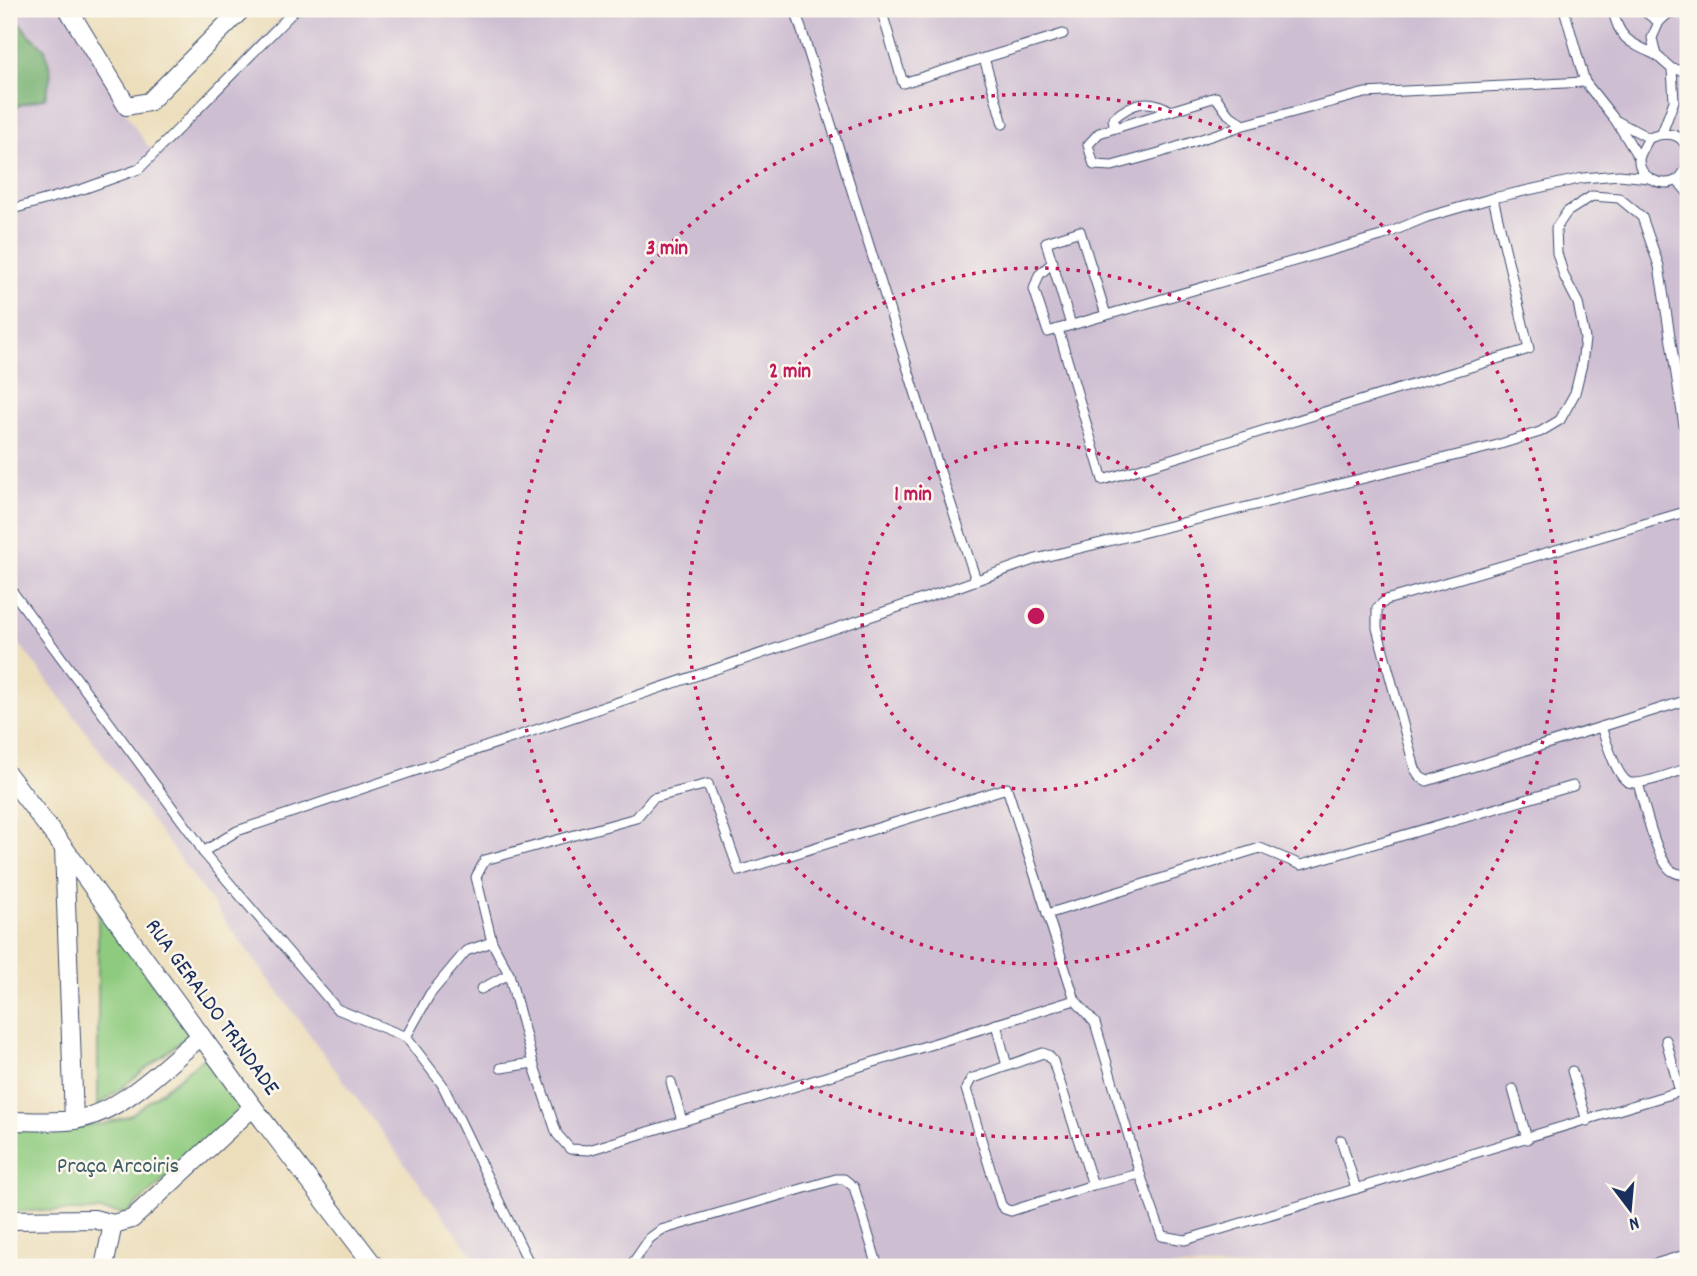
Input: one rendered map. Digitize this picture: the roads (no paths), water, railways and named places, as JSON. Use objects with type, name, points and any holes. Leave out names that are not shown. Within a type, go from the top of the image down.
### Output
[{"type":"street","points":[[68,9],[127,106],[149,102],[242,9]]},
{"type":"street","name":"RUA GERALDO TRINDADE","points":[[9,776],[253,1107],[375,1267]]},
{"type":"street","points":[[64,848],[74,1120]]},
{"type":"street","points":[[9,1121],[74,1120],[100,1113],[124,1099],[201,1036]]},
{"type":"street","points":[[9,1220],[94,1219],[113,1224],[132,1219],[253,1107]]},
{"type":"street","points":[[104,1267],[113,1224]]},
{"type":"lane","points":[[9,210],[83,189],[139,169],[296,9]]},
{"type":"lane","points":[[795,9],[976,580]]},
{"type":"lane","points":[[881,9],[903,83],[1063,34]]},
{"type":"lane","points":[[1564,9],[1585,82],[1616,121],[1649,178]]},
{"type":"lane","points":[[1613,9],[1622,33],[1631,44],[1656,55],[1672,69],[1688,71]]},
{"type":"lane","points":[[1641,9],[1659,22]]},
{"type":"lane","points":[[1656,55],[1653,37],[1659,22],[1671,11],[1688,11]]},
{"type":"lane","points":[[984,58],[1003,124]]},
{"type":"lane","points":[[1662,133],[1674,101],[1672,69]]},
{"type":"lane","points":[[1244,125],[1228,114],[1216,97],[1099,133],[1088,145],[1094,165],[1112,166],[1244,125],[1365,93],[1585,82]]},
{"type":"lane","points":[[1115,128],[1113,120],[1123,111],[1143,102],[1159,104],[1171,111]]},
{"type":"lane","points":[[1616,121],[1649,138]]},
{"type":"lane","points":[[1639,158],[1649,138],[1662,133],[1677,136],[1688,146],[1688,156]]},
{"type":"lane","points":[[1054,262],[1039,275],[1034,289],[1048,332],[1381,236],[1427,217],[1493,198],[1583,178],[1619,175],[1649,178],[1663,184],[1677,180],[1688,167]]},
{"type":"lane","points":[[1677,180],[1688,193]]},
{"type":"lane","points":[[203,852],[250,826],[1036,559],[1494,446],[1540,432],[1560,420],[1575,393],[1583,364],[1585,339],[1577,303],[1564,276],[1558,253],[1556,228],[1567,212],[1592,196],[1619,198],[1642,218],[1659,266],[1688,442]]},
{"type":"lane","points":[[1058,329],[1103,480],[1115,477],[1529,349],[1493,198]]},
{"type":"lane","points":[[1071,325],[1046,242],[1064,236],[1081,232],[1106,315]]},
{"type":"lane","points":[[1688,511],[1386,600],[1377,608],[1377,628],[1415,769],[1420,777],[1427,781],[1688,700]]},
{"type":"lane","points":[[9,587],[203,852],[337,1009],[406,1037],[442,1084],[531,1267]]},
{"type":"lane","points":[[1601,727],[1619,773],[1628,782],[1638,783],[1688,768]]},
{"type":"lane","points":[[1638,783],[1661,858],[1673,872],[1688,874]]},
{"type":"lane","points":[[1075,1000],[589,1150],[570,1149],[557,1133],[533,1063],[509,974],[492,942],[476,877],[485,860],[636,818],[653,798],[708,784],[738,870],[1007,788],[1075,1000],[1095,1023],[1140,1174],[1162,1236],[1185,1240],[1684,1091],[1666,1040]]},
{"type":"lane","points":[[1048,914],[1260,848],[1301,864],[1573,786]]},
{"type":"lane","points":[[406,1037],[430,994],[466,951],[492,942]]},
{"type":"lane","points":[[481,989],[509,974]]},
{"type":"lane","points":[[996,1024],[1007,1066]]},
{"type":"lane","points":[[1093,1185],[1054,1061],[1048,1055],[1043,1052],[971,1080],[967,1089],[1005,1209],[1011,1211],[1093,1185],[1140,1174]]},
{"type":"lane","points":[[501,1068],[533,1063]]},
{"type":"lane","points":[[1572,1071],[1587,1121]]},
{"type":"lane","points":[[671,1082],[682,1121]]},
{"type":"lane","points":[[1513,1089],[1527,1139]]},
{"type":"lane","points":[[1341,1140],[1356,1189]]},
{"type":"lane","points":[[630,1267],[650,1238],[661,1230],[836,1179],[844,1179],[854,1187],[878,1267]]},
{"type":"lane","points":[[1645,1267],[1688,1254]]},
{"type":"park label","name":"Praça Arcoiris","points":[[118,1167]]}]
